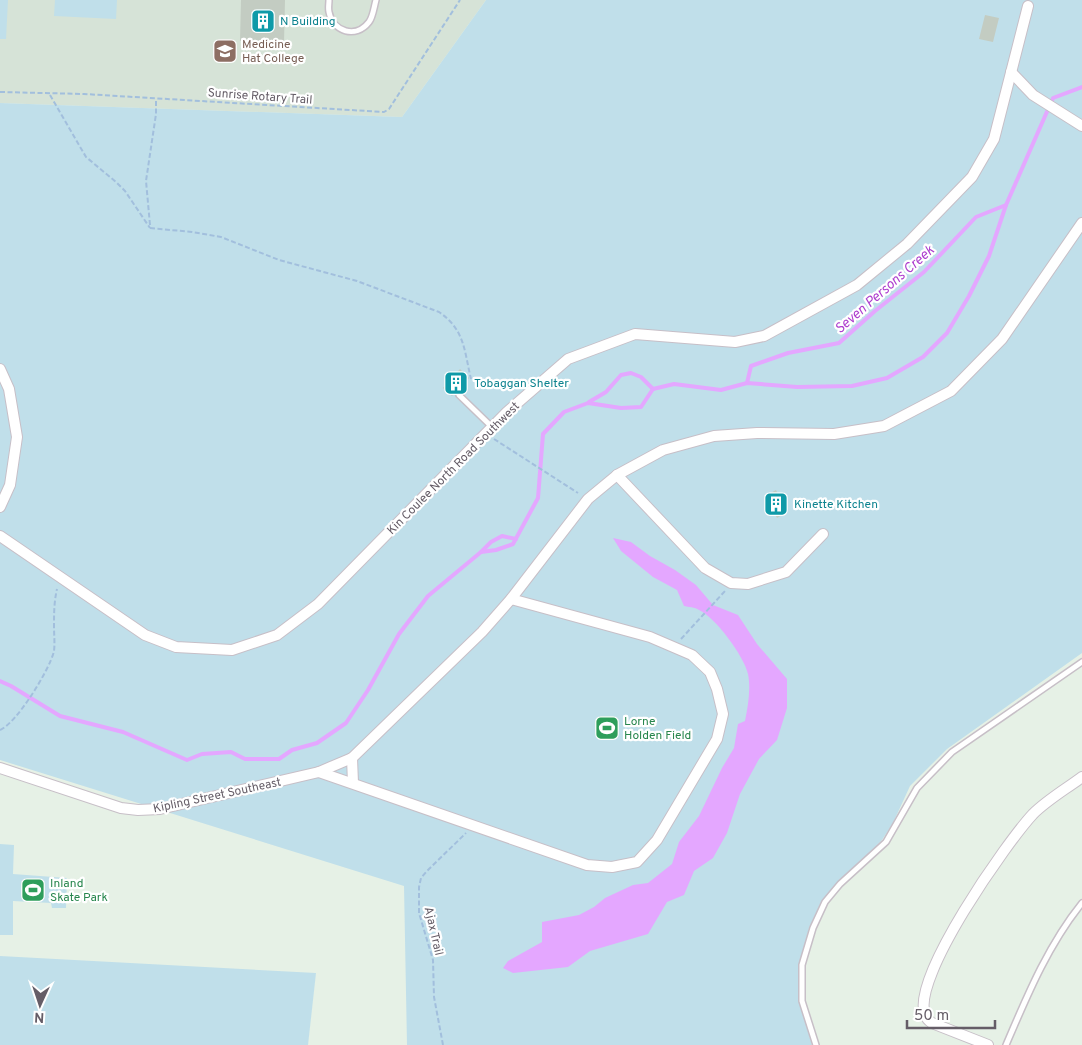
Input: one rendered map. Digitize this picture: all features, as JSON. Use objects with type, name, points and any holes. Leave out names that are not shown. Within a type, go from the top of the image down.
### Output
[{"type":"street","name":"Kin Coulee North Road Southwest","points":[[0,536],[145,635],[176,647],[232,650],[277,635],[318,604],[507,412],[568,359],[635,334],[735,342],[764,336],[857,285],[907,244],[972,177],[994,139],[1028,6]]},
{"type":"street","points":[[1011,72],[1034,95],[1082,126]]},
{"type":"street","points":[[319,772],[352,758],[482,632],[511,599],[588,499],[617,475],[663,450],[714,436],[757,433],[834,434],[884,426],[952,391],[1002,339],[1082,224]]},
{"type":"street","points":[[0,369],[10,389],[17,437],[10,485],[0,507]]},
{"type":"street","points":[[617,475],[705,568],[731,583],[748,584],[786,572],[823,534]]},
{"type":"street","points":[[319,772],[587,865],[612,867],[637,862],[657,840],[716,742],[723,714],[717,689],[710,672],[692,654],[650,637],[511,599]]},
{"type":"street","points":[[352,758],[353,783]]},
{"type":"street","name":"Kipling Street Southeast","points":[[0,768],[121,808],[138,810],[160,809],[319,772]]},
{"type":"street","points":[[988,1045],[932,1023],[927,1019],[924,1013],[924,1002],[932,971],[957,922],[1007,846],[1035,812],[1082,777]]},
{"type":"lane","points":[[329,0],[329,12],[337,28],[347,33],[360,31],[370,21],[376,0]]},
{"type":"lane","points":[[459,395],[489,430]]},
{"type":"lane","points":[[816,1045],[802,1001],[802,965],[813,928],[825,902],[840,884],[886,842],[917,788],[952,752],[1082,662]]},
{"type":"lane","points":[[1006,1045],[1023,1004],[1046,958],[1059,935],[1082,903]]},
{"type":"path","name":"Sunrise Rotary Trail","points":[[0,92],[84,94],[384,112],[389,108],[460,0]]},
{"type":"path","points":[[50,94],[86,157],[125,191],[150,228]]},
{"type":"path","points":[[150,228],[146,181],[156,114],[156,98]]},
{"type":"path","points":[[150,228],[221,237],[279,260],[357,280],[439,312],[451,320],[462,339],[471,379]]},
{"type":"path","points":[[489,430],[524,458],[588,499]]},
{"type":"path","points":[[0,730],[7,727],[19,713],[48,668],[54,649],[54,601],[59,576]]},
{"type":"path","points":[[675,647],[721,595]]},
{"type":"path","name":"Ajax Trail","points":[[443,1045],[434,996],[433,960],[422,926],[419,908],[419,887],[421,878],[427,871],[461,838]]},
{"type":"shaded area","name":"Medicine Hat College","points":[[0,0],[486,0],[402,117],[0,103]]},
{"type":"shaded area","points":[[0,0],[8,0],[6,39],[0,39]]},
{"type":"shaded area","points":[[55,0],[117,0],[116,19],[54,16]]},
{"type":"shaded area","points":[[486,0],[1082,0],[1082,653],[947,749],[910,786],[893,823],[882,840],[866,858],[836,884],[821,902],[809,928],[799,965],[799,1001],[812,1045],[407,1045],[404,886],[0,760],[0,103],[402,117]]},
{"type":"shaded area","points":[[613,538],[631,542],[696,585],[713,605],[738,615],[757,644],[787,679],[787,708],[777,740],[759,759],[740,794],[727,833],[713,858],[694,871],[684,895],[667,902],[648,934],[590,951],[568,967],[513,973],[503,968],[508,961],[542,942],[542,922],[579,915],[594,907],[605,898],[633,885],[648,883],[672,864],[679,842],[699,816],[722,768],[734,748],[738,724],[745,721],[749,692],[748,674],[741,657],[728,638],[706,614],[696,608],[684,606],[677,590],[653,577],[621,551]]},
{"type":"shaded area","name":"Inland Skate Park","points":[[0,844],[14,845],[13,874],[67,878],[66,908],[52,908],[51,903],[13,901],[13,935],[0,935]]},
{"type":"shaded area","points":[[0,956],[316,973],[308,1045],[0,1045]]},
{"type":"building","name":"N Building","points":[[241,0],[285,0],[284,43],[240,41]]},
{"type":"building","points":[[985,15],[999,18],[993,42],[979,39]]},
{"type":"building","name":"Tobaggan Shelter","points":[[460,369],[469,378],[452,396],[443,388]]},
{"type":"building","name":"Kinette Kitchen","points":[[776,490],[787,512],[777,518],[765,496]]},
{"type":"waterway","name":"Seven Persons Creek","points":[[0,681],[60,716],[123,732],[187,760],[202,754],[231,752],[245,759],[279,759],[292,750],[317,743],[346,723],[368,690],[399,634],[428,596],[481,552],[496,550],[513,544],[538,498],[543,434],[564,412],[588,403],[621,408],[641,407],[653,389],[674,384],[721,390],[747,383],[797,387],[852,386],[887,378],[923,357],[947,333],[969,296],[989,256],[1006,205],[1053,98],[1082,87]]},
{"type":"waterway","name":"Seven Persons Creek","points":[[747,383],[751,366],[788,353],[839,343],[924,272],[976,217],[1006,205]]},
{"type":"waterway","name":"Seven Persons Creek","points":[[589,402],[606,392],[621,375],[631,373],[641,377],[653,389]]},
{"type":"waterway","name":"Seven Persons Creek","points":[[481,552],[491,542],[502,536],[516,539]]},
{"type":"place","name":"N Building","points":[[263,21]]},
{"type":"place","name":"Medicine Hat College","points":[[225,51]]},
{"type":"place","name":"Tobaggan Shelter","points":[[456,383]]},
{"type":"place","name":"Kinette Kitchen","points":[[776,504]]},
{"type":"place","name":"Lorne Holden Field","points":[[607,728]]},
{"type":"place","name":"Inland Skate Park","points":[[33,890]]}]
